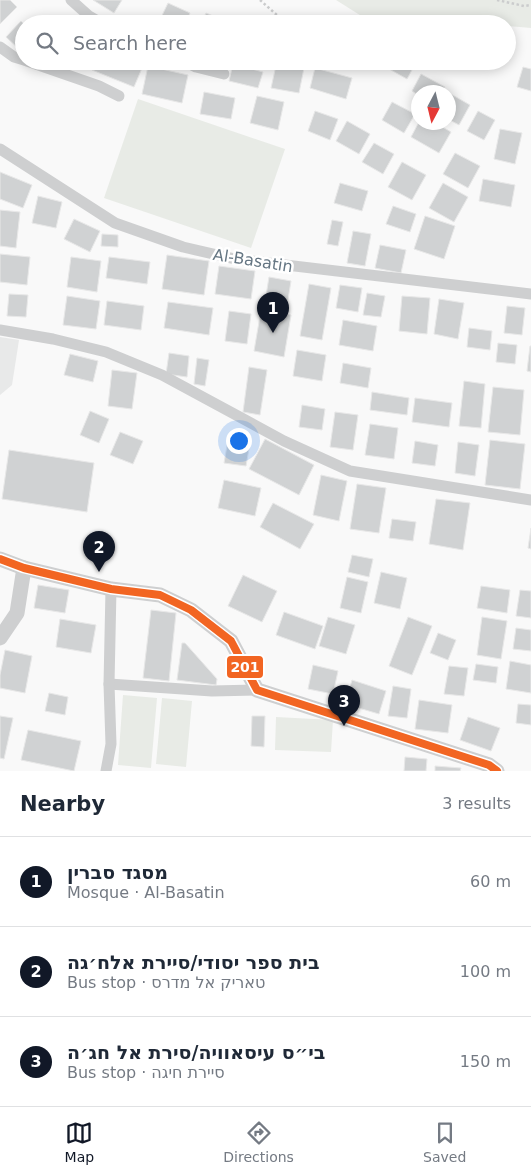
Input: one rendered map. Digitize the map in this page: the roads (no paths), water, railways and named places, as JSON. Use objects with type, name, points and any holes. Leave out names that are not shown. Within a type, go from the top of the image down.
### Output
[{"type":"street","points":[[71,0],[88,15]]},
{"type":"street","points":[[0,47],[15,57]]},
{"type":"street","points":[[52,70],[99,86],[119,96]]},
{"type":"street","points":[[212,70],[224,74]]},
{"type":"street","name":"Al-Basatin","points":[[0,149],[115,223],[183,247],[235,259],[531,294]]},
{"type":"street","points":[[0,330],[53,339],[106,352],[122,358],[162,375],[284,441],[350,472],[531,500]]},
{"type":"street","points":[[0,559],[24,568],[112,590],[160,595],[191,610],[231,641],[257,690]]},
{"type":"street","points":[[0,638],[17,613],[24,568]]},
{"type":"street","points":[[106,771],[111,744],[109,684],[112,590]]},
{"type":"street","points":[[109,684],[212,691],[257,690],[489,765],[497,771]]},
{"type":"place","name":"מסגד סברין","points":[[273,333]]},
{"type":"place","name":"בית ספר יסודי/סיירת אלח׳גה","points":[[99,572]]},
{"type":"place","name":"בי״ס עיסאוויה/סירת אל חג׳ה","points":[[344,726]]}]
